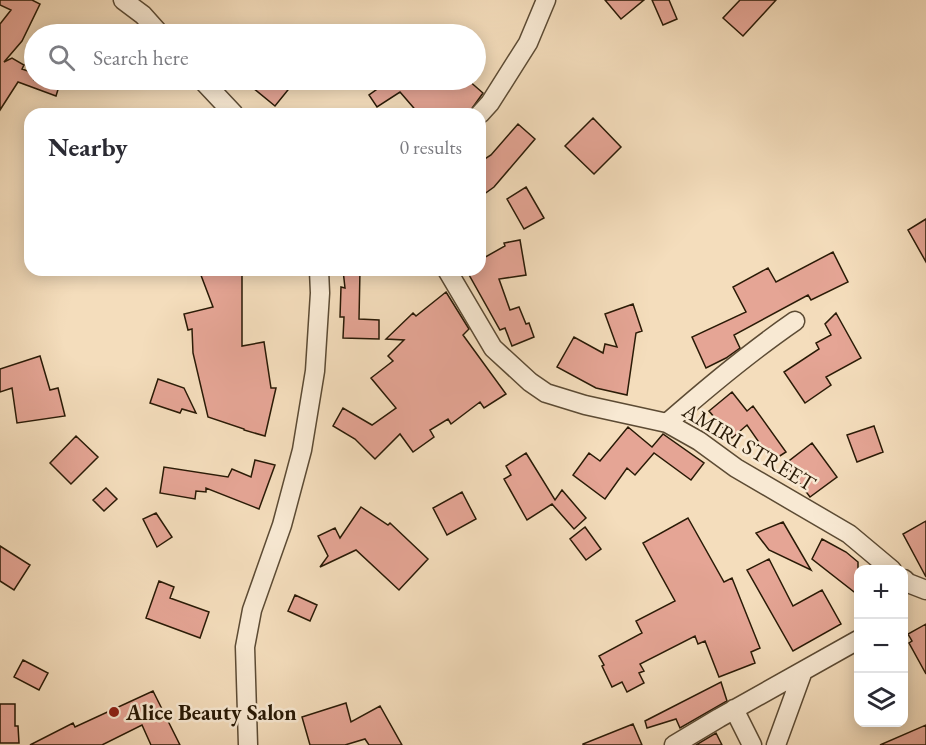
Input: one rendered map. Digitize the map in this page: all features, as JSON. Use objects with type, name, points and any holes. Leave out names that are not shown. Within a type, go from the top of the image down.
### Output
[{"type":"street","points":[[123,0],[151,24]]},
{"type":"street","points":[[485,108],[528,43],[546,0]]},
{"type":"street","points":[[211,90],[228,108]]},
{"type":"street","points":[[248,745],[245,647],[252,610],[282,525],[302,450],[315,371],[319,276]]},
{"type":"street","name":"AMIRI STREET","points":[[451,276],[494,348],[530,382],[546,393],[585,405],[667,423],[699,441],[736,468],[849,534],[886,565]]},
{"type":"street","points":[[667,423],[712,384],[795,321]]},
{"type":"street","points":[[908,587],[926,590]]},
{"type":"street","points":[[674,745],[854,642]]},
{"type":"street","points":[[776,745],[804,671]]},
{"type":"street","points":[[734,709],[752,745]]},
{"type":"building","points":[[0,0],[32,0],[40,4],[30,24],[24,24],[22,41],[4,62],[12,58],[24,65],[22,69],[24,70],[24,84],[18,82],[0,110],[0,24],[11,10],[0,5]]},
{"type":"building","points":[[605,0],[644,0],[621,19]]},
{"type":"building","points":[[652,0],[669,0],[677,19],[663,25]]},
{"type":"building","points":[[740,0],[776,0],[743,36],[723,18]]},
{"type":"building","points":[[40,90],[58,90],[56,96]]},
{"type":"building","points":[[255,90],[288,90],[275,106]]},
{"type":"building","points":[[376,90],[480,90],[483,93],[472,108],[414,108],[400,92],[377,107],[369,95]]},
{"type":"building","points":[[593,118],[621,147],[594,174],[565,146]]},
{"type":"building","points":[[518,124],[535,139],[494,187],[486,193],[486,158]]},
{"type":"building","points":[[526,187],[544,218],[524,229],[507,199]]},
{"type":"building","points":[[926,219],[926,262],[908,230]]},
{"type":"building","points":[[520,240],[526,275],[499,279],[510,310],[519,307],[534,337],[512,346],[505,328],[500,330],[470,276],[486,276],[486,257],[505,246],[504,243]]},
{"type":"building","points":[[833,252],[848,282],[811,300],[808,295],[734,335],[740,348],[706,368],[692,337],[746,312],[733,287],[768,268],[776,282]]},
{"type":"building","points":[[201,276],[242,276],[242,346],[264,342],[271,388],[276,388],[265,436],[208,417],[193,353],[192,329],[188,330],[184,314],[213,307]]},
{"type":"building","points":[[344,276],[360,276],[359,319],[379,320],[379,339],[343,338],[344,317],[340,317],[341,287],[345,288]]},
{"type":"building","points":[[446,292],[469,329],[463,335],[506,394],[484,408],[480,402],[451,424],[448,419],[430,430],[434,437],[413,452],[400,434],[375,459],[355,439],[333,426],[343,408],[372,425],[396,408],[371,378],[393,361],[388,356],[404,340],[386,339],[413,313],[416,316]]},
{"type":"building","points":[[633,304],[642,331],[636,333],[627,395],[596,388],[557,367],[574,337],[603,353],[605,344],[617,347],[605,314]]},
{"type":"building","points":[[836,313],[861,358],[826,377],[831,385],[805,403],[784,372],[819,349],[816,343],[831,335],[825,324]]},
{"type":"building","points":[[40,356],[50,390],[58,388],[65,416],[17,423],[12,388],[0,392],[0,369]]},
{"type":"building","points":[[158,379],[184,388],[196,413],[182,409],[180,413],[150,403]]},
{"type":"building","points":[[732,392],[747,411],[753,406],[786,452],[772,461],[747,425],[732,438],[709,411]]},
{"type":"building","points":[[874,426],[883,452],[857,462],[847,435]]},
{"type":"building","points":[[628,427],[652,447],[663,434],[704,463],[691,480],[654,453],[635,475],[627,468],[605,499],[573,475],[589,453],[600,461]]},
{"type":"building","points":[[76,436],[98,457],[71,484],[50,463]]},
{"type":"building","points":[[812,443],[837,477],[810,497],[785,464]]},
{"type":"building","points":[[526,453],[555,500],[562,490],[586,518],[574,529],[552,504],[527,520],[504,479],[511,475],[506,466]]},
{"type":"building","points":[[255,460],[275,465],[259,509],[206,488],[206,492],[196,491],[195,499],[160,493],[164,467],[228,477],[232,469],[251,477]]},
{"type":"building","points":[[106,488],[117,499],[104,511],[93,500]]},
{"type":"building","points":[[462,492],[476,519],[447,535],[433,508]]},
{"type":"building","points":[[361,507],[388,525],[390,523],[428,559],[399,590],[356,550],[320,567],[328,556],[318,536],[335,528],[340,538]]},
{"type":"building","points":[[156,513],[172,537],[157,547],[143,519]]},
{"type":"building","points":[[688,518],[724,582],[732,578],[760,648],[751,652],[755,663],[719,677],[705,641],[698,644],[695,636],[640,664],[644,671],[639,673],[644,683],[627,692],[622,682],[612,687],[599,656],[642,633],[636,621],[675,601],[643,543]]},
{"type":"building","points":[[926,521],[926,577],[903,534]]},
{"type":"building","points":[[783,522],[811,570],[769,550],[756,533]]},
{"type":"building","points":[[585,527],[601,549],[586,560],[570,539]]},
{"type":"building","points":[[822,539],[846,552],[858,562],[858,565],[854,565],[854,592],[812,559]]},
{"type":"building","points":[[0,546],[30,565],[14,590],[0,581]]},
{"type":"building","points":[[769,559],[793,606],[822,590],[841,624],[793,651],[747,570]]},
{"type":"building","points":[[159,581],[174,587],[170,598],[209,612],[200,638],[146,618]]},
{"type":"building","points":[[295,595],[317,605],[310,621],[288,611]]},
{"type":"building","points":[[926,624],[926,674],[909,643],[912,641],[908,634]]},
{"type":"building","points":[[23,660],[48,673],[39,690],[14,677]]},
{"type":"building","points":[[721,682],[727,701],[680,728],[676,719],[647,728],[645,721]]},
{"type":"building","points":[[153,691],[180,745],[151,745],[142,725],[102,745],[30,745],[73,723],[75,727]]},
{"type":"building","points":[[346,703],[351,722],[380,706],[402,745],[369,745],[365,739],[345,745],[310,745],[302,717]]},
{"type":"building","points":[[0,704],[15,704],[15,726],[18,726],[19,743],[0,743]]},
{"type":"building","points":[[633,724],[642,745],[583,745],[583,744]]},
{"type":"building","points":[[926,725],[926,745],[880,745]]},
{"type":"building","points":[[716,733],[722,745],[696,745]]},
{"type":"place","name":"Alice Beauty Salon","points":[[114,712]]}]
